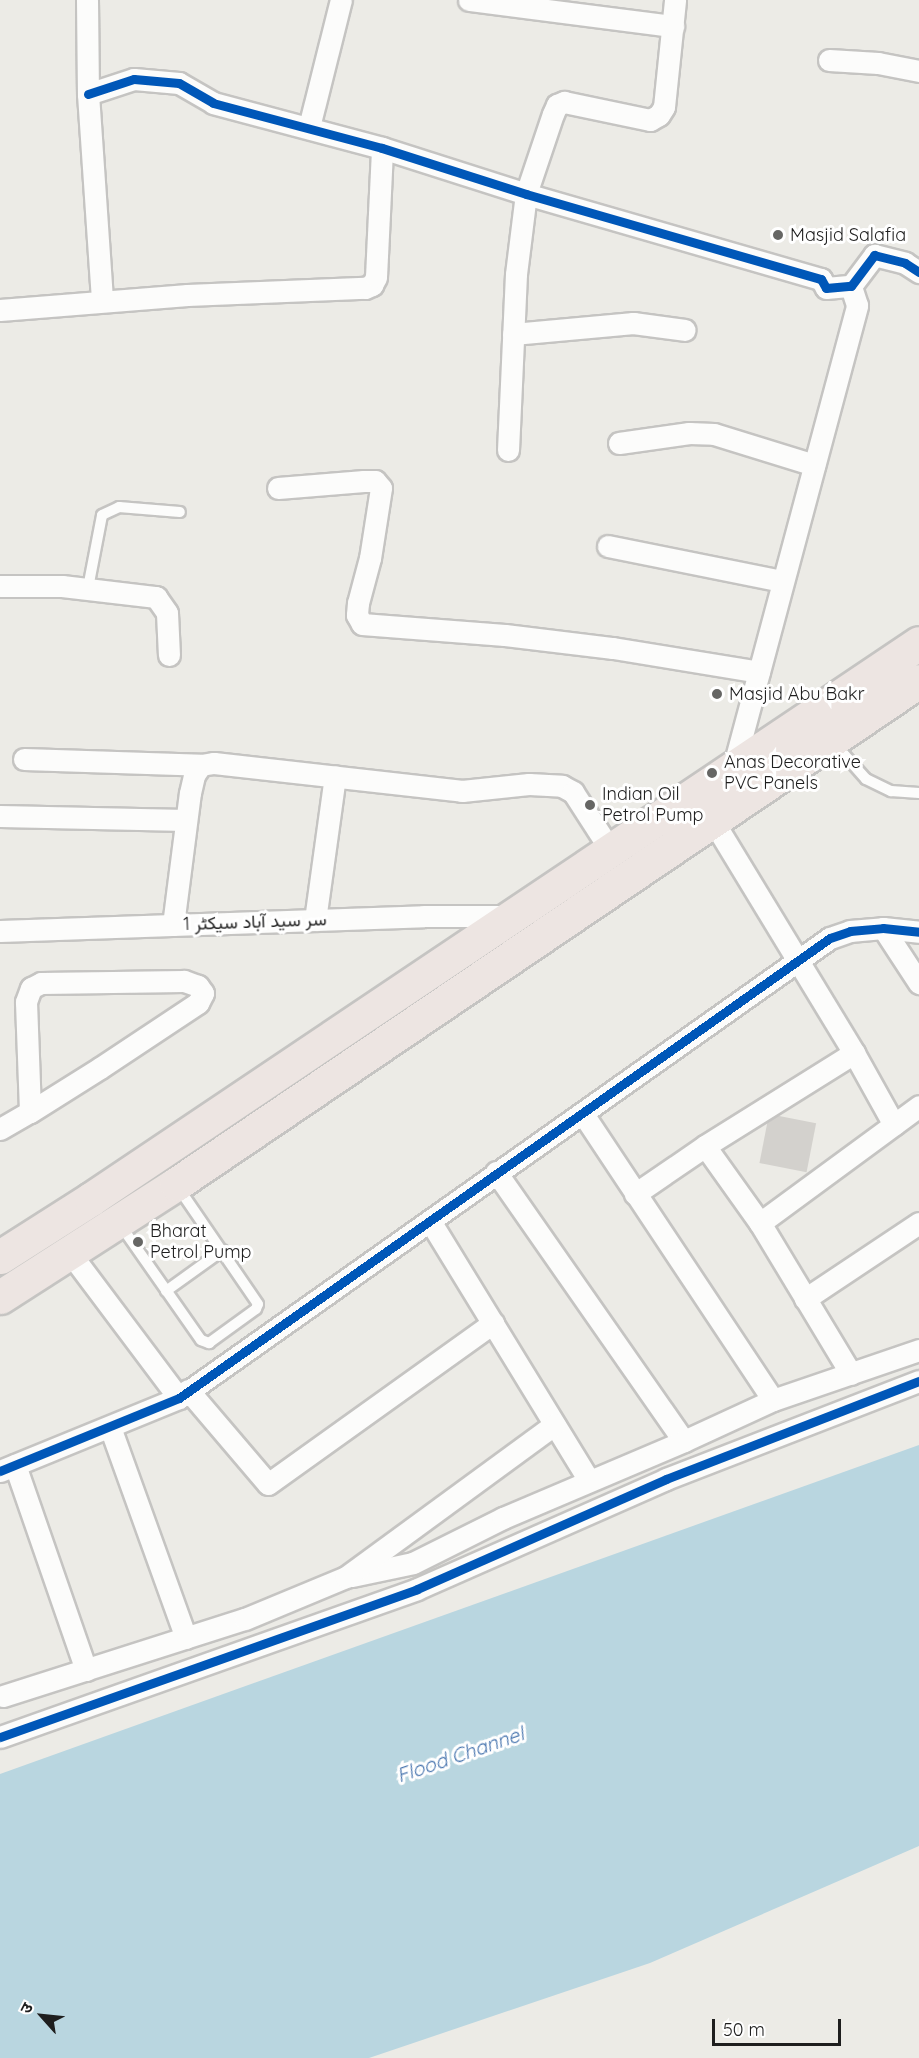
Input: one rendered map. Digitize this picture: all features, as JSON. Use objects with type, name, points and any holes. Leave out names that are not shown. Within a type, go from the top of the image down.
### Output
[{"type":"highway","points":[[2,1255],[91,1199],[919,643]]},
{"type":"highway","points":[[0,1305],[12,1289],[176,1184],[919,681]]},
{"type":"street","points":[[87,0],[88,94],[102,301]]},
{"type":"street","points":[[309,127],[341,0]]},
{"type":"street","points":[[469,0],[673,26]]},
{"type":"street","points":[[508,450],[516,274],[526,194],[556,105],[564,102],[650,120],[659,115],[664,107],[675,0]]},
{"type":"street","points":[[829,60],[878,63],[919,71]]},
{"type":"street","points":[[88,94],[134,79],[162,79],[179,82],[213,103],[382,148],[526,194],[821,279],[826,288],[851,286],[874,255],[905,263],[919,272]]},
{"type":"street","points":[[0,310],[188,295],[364,288],[372,285],[376,277],[382,148]]},
{"type":"street","points":[[733,769],[857,305],[851,286]]},
{"type":"street","points":[[513,334],[633,323],[685,330]]},
{"type":"street","points":[[619,443],[689,433],[714,434],[814,465]]},
{"type":"street","points":[[278,488],[375,481],[381,488],[370,558],[358,603],[357,615],[362,624],[505,635],[613,648],[759,672]]},
{"type":"street","points":[[608,546],[782,581]]},
{"type":"street","points":[[0,586],[88,588],[156,597],[167,613],[169,655]]},
{"type":"street","points":[[24,759],[201,765],[213,763],[462,791],[529,784],[562,786],[573,792],[611,851]]},
{"type":"street","points":[[173,925],[186,820],[194,775],[201,765]]},
{"type":"street","points":[[315,920],[335,776]]},
{"type":"street","points":[[0,816],[186,820]]},
{"type":"street","points":[[713,821],[854,1053],[894,1125]]},
{"type":"street","name":"سر سید آباد سیکٹر 1","points":[[0,931],[424,916],[510,916]]},
{"type":"street","points":[[883,928],[919,983]]},
{"type":"street","points":[[86,1670],[8,1468],[110,1427],[183,1394],[496,1172],[584,1114],[830,938],[850,931],[883,928],[919,932]]},
{"type":"street","points":[[0,1129],[30,1112],[198,1003],[203,993],[198,986],[184,981],[40,983],[31,988],[27,1002],[30,1112]]},
{"type":"street","points":[[635,1194],[705,1146],[854,1053]]},
{"type":"street","points":[[760,1223],[919,1106]]},
{"type":"street","points":[[584,1114],[773,1400]]},
{"type":"street","points":[[705,1146],[760,1223],[850,1374]]},
{"type":"street","points":[[496,1172],[684,1441]]},
{"type":"street","points":[[430,1221],[588,1480]]},
{"type":"street","points":[[805,1299],[919,1223]]},
{"type":"street","points":[[70,1253],[183,1394],[268,1484],[493,1323]]},
{"type":"street","points":[[1,1694],[86,1670],[245,1619],[346,1577],[413,1563],[588,1480],[684,1441],[773,1400],[919,1350]]},
{"type":"street","points":[[0,1737],[417,1589],[666,1479],[919,1381]]},
{"type":"street","points":[[346,1577],[554,1425]]},
{"type":"street","points":[[110,1427],[186,1638]]},
{"type":"lane","points":[[88,588],[102,515],[108,509],[119,507],[180,512]]},
{"type":"lane","points":[[832,740],[866,779],[891,791],[919,794]]},
{"type":"lane","points":[[118,1222],[204,1342],[209,1343],[256,1309],[258,1304],[176,1184]]},
{"type":"lane","points":[[166,1291],[223,1250]]},
{"type":"water","name":"Flood Channel","points":[[919,1445],[919,1846],[650,1963],[369,2058],[0,2058],[0,1774]]},
{"type":"building","points":[[769,1114],[816,1123],[807,1172],[759,1163]]},
{"type":"cycle path","points":[[88,94],[134,79],[179,83],[213,103],[382,148],[526,194],[821,279],[826,288],[851,286],[874,255],[905,263],[919,272]]},
{"type":"cycle path","points":[[0,1471],[179,1398],[830,938],[850,931],[883,928],[919,932]]},
{"type":"cycle path","points":[[0,1737],[417,1589],[666,1479],[919,1381]]},
{"type":"place","name":"Masjid Salafia","points":[[778,235]]},
{"type":"place","name":"Masjid Abu Bakr","points":[[717,694]]},
{"type":"place","name":"Anas Decorative PVC Panels","points":[[712,773]]},
{"type":"place","name":"Indian Oil Petrol Pump","points":[[590,805]]},
{"type":"place","name":"Bharat Petrol Pump","points":[[138,1242]]}]
